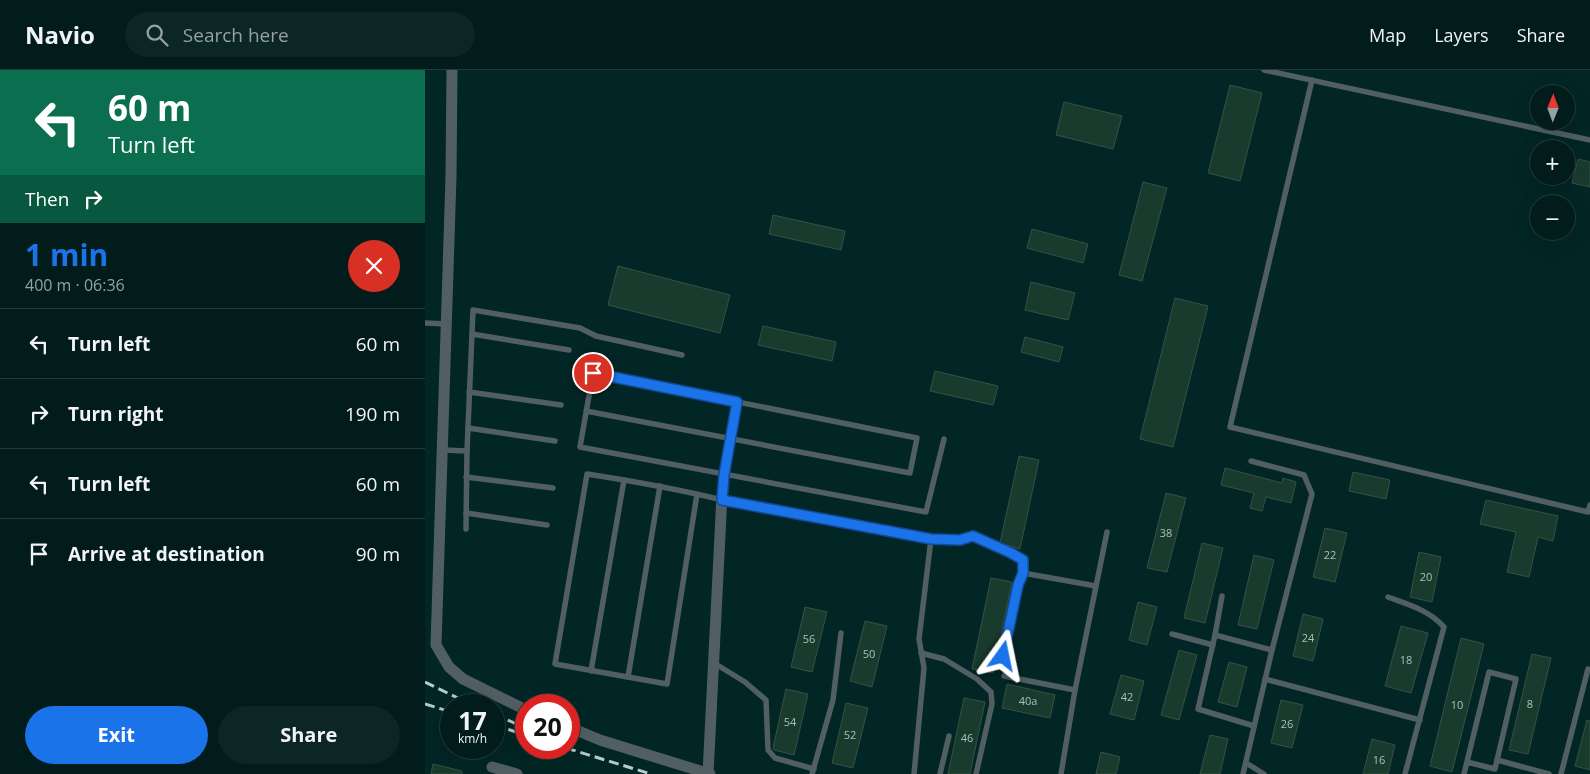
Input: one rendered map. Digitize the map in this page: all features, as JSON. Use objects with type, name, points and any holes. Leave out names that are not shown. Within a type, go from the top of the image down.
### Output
[{"type":"street","points":[[452,70],[447,324],[436,645],[449,667],[463,679],[515,705]]},
{"type":"street","points":[[580,732],[600,740],[709,774],[722,497]]},
{"type":"street","points":[[492,767],[517,774]]},
{"type":"lane","points":[[1264,70],[1590,140]]},
{"type":"lane","points":[[1312,80],[1230,427],[1588,512],[1590,506]]},
{"type":"lane","points":[[466,529],[466,478],[473,310],[580,328],[596,336],[682,355]]},
{"type":"lane","points":[[425,323],[447,324]]},
{"type":"lane","points":[[472,334],[569,350]]},
{"type":"lane","points":[[586,411],[910,473],[917,438],[593,373],[586,411],[580,447],[926,512],[944,439]]},
{"type":"lane","points":[[469,392],[561,405]]},
{"type":"lane","points":[[722,497],[737,402]]},
{"type":"lane","points":[[468,428],[555,441]]},
{"type":"lane","points":[[443,450],[467,451]]},
{"type":"lane","points":[[1243,774],[1272,650],[1312,494],[1304,476],[1251,462]]},
{"type":"lane","points":[[697,494],[667,684],[555,664],[587,474],[722,497],[931,539],[960,540],[973,536],[1023,560],[1023,573],[1018,585],[1003,656]]},
{"type":"lane","points":[[466,478],[553,488]]},
{"type":"lane","points":[[591,671],[624,480]]},
{"type":"lane","points":[[628,678],[660,486]]},
{"type":"lane","points":[[466,514],[547,524]]},
{"type":"lane","points":[[1061,774],[1075,690],[1107,532]]},
{"type":"lane","points":[[914,774],[924,668],[919,639],[931,539]]},
{"type":"lane","points":[[1023,573],[1096,586]]},
{"type":"lane","points":[[1222,596],[1198,709],[1254,726]]},
{"type":"lane","points":[[1388,597],[1422,610],[1435,618],[1444,627],[1405,774]]},
{"type":"lane","points":[[714,663],[745,682],[766,700],[768,750],[775,758],[813,772],[833,700],[841,634]]},
{"type":"lane","points":[[1172,634],[1213,645]]},
{"type":"lane","points":[[1215,636],[1272,650]]},
{"type":"lane","points":[[921,653],[944,659],[977,679],[991,692],[992,704],[976,774]]},
{"type":"lane","points":[[1561,774],[1588,669]]},
{"type":"lane","points":[[1464,774],[1489,672],[1516,679],[1495,769],[1467,762]]},
{"type":"lane","points":[[1004,676],[1075,690]]},
{"type":"lane","points":[[1265,679],[1420,720]]},
{"type":"lane","points":[[940,774],[949,736]]},
{"type":"lane","points":[[1497,760],[1549,774]]},
{"type":"lane","points":[[1246,762],[1264,774]]},
{"type":"building","points":[[1230,85],[1262,93],[1240,181],[1208,173]]},
{"type":"building","points":[[1064,102],[1122,116],[1113,149],[1056,135]]},
{"type":"building","points":[[1578,159],[1590,162],[1590,187],[1575,184],[1575,171]]},
{"type":"building","points":[[1143,182],[1167,188],[1142,281],[1119,275]]},
{"type":"building","points":[[773,215],[845,231],[841,250],[769,234]]},
{"type":"building","points":[[1032,229],[1088,244],[1083,263],[1027,248]]},
{"type":"building","points":[[618,266],[730,295],[720,333],[608,305]]},
{"type":"building","points":[[1031,282],[1075,293],[1068,320],[1025,310]]},
{"type":"building","points":[[1175,298],[1208,306],[1173,447],[1140,439]]},
{"type":"building","points":[[763,326],[836,342],[832,361],[758,345]]},
{"type":"building","points":[[1025,337],[1063,347],[1059,362],[1021,352]]},
{"type":"building","points":[[935,371],[998,386],[993,405],[930,391]]},
{"type":"building","points":[[1019,456],[1039,460],[1020,549],[1000,543]]},
{"type":"building","points":[[1225,468],[1282,483],[1283,478],[1296,482],[1291,503],[1266,497],[1262,511],[1250,508],[1254,493],[1221,485]]},
{"type":"building","points":[[1353,472],[1390,480],[1386,499],[1349,491]]},
{"type":"building","points":[[1166,493],[1186,498],[1167,572],[1147,568]]},
{"type":"building","points":[[1486,500],[1558,516],[1553,541],[1538,537],[1529,577],[1507,572],[1516,532],[1480,524]]},
{"type":"building","points":[[1325,528],[1347,533],[1335,582],[1313,577]]},
{"type":"building","points":[[1202,543],[1223,548],[1205,623],[1184,618]]},
{"type":"building","points":[[1419,552],[1441,557],[1432,602],[1410,597]]},
{"type":"building","points":[[1254,555],[1274,560],[1257,629],[1238,625]]},
{"type":"building","points":[[991,578],[1012,582],[993,673],[972,669]]},
{"type":"building","points":[[1138,602],[1157,607],[1147,645],[1129,640]]},
{"type":"building","points":[[805,607],[827,612],[812,672],[791,667]]},
{"type":"building","points":[[1303,614],[1323,619],[1313,661],[1293,656]]},
{"type":"building","points":[[865,621],[887,626],[872,687],[850,681]]},
{"type":"building","points":[[1401,626],[1428,633],[1411,693],[1385,686]]},
{"type":"building","points":[[1461,638],[1484,644],[1452,772],[1430,766]]},
{"type":"building","points":[[1179,650],[1197,655],[1179,720],[1161,715]]},
{"type":"building","points":[[1532,654],[1551,658],[1528,754],[1509,750]]},
{"type":"building","points":[[1229,662],[1247,667],[1237,707],[1218,702]]},
{"type":"building","points":[[1121,675],[1144,681],[1134,720],[1110,714]]},
{"type":"building","points":[[1007,684],[1055,695],[1050,718],[1002,708]]},
{"type":"building","points":[[786,689],[808,694],[794,755],[774,750],[773,748]]},
{"type":"building","points":[[964,698],[985,702],[970,774],[948,774]]},
{"type":"building","points":[[1281,700],[1303,705],[1292,748],[1271,743]]},
{"type":"building","points":[[846,703],[868,708],[853,768],[832,763]]},
{"type":"building","points":[[1587,720],[1590,721],[1590,770],[1575,766]]},
{"type":"building","points":[[1210,735],[1228,739],[1220,774],[1200,774]]},
{"type":"building","points":[[1372,739],[1395,745],[1388,774],[1363,774]]},
{"type":"building","points":[[1101,752],[1120,757],[1116,774],[1096,774]]},
{"type":"building","points":[[433,764],[462,771],[462,774],[431,774]]},
{"type":"railway","points":[[425,682],[450,694]]},
{"type":"railway","points":[[425,704],[440,709]]},
{"type":"railway","points":[[505,719],[515,723]]},
{"type":"railway","points":[[505,728],[515,732]]},
{"type":"railway","points":[[580,752],[651,774]]},
{"type":"route","points":[[593,373],[737,402],[724,475],[722,500],[931,539],[960,540],[973,536],[1023,560],[1023,573],[1018,585],[1003,656]]}]
